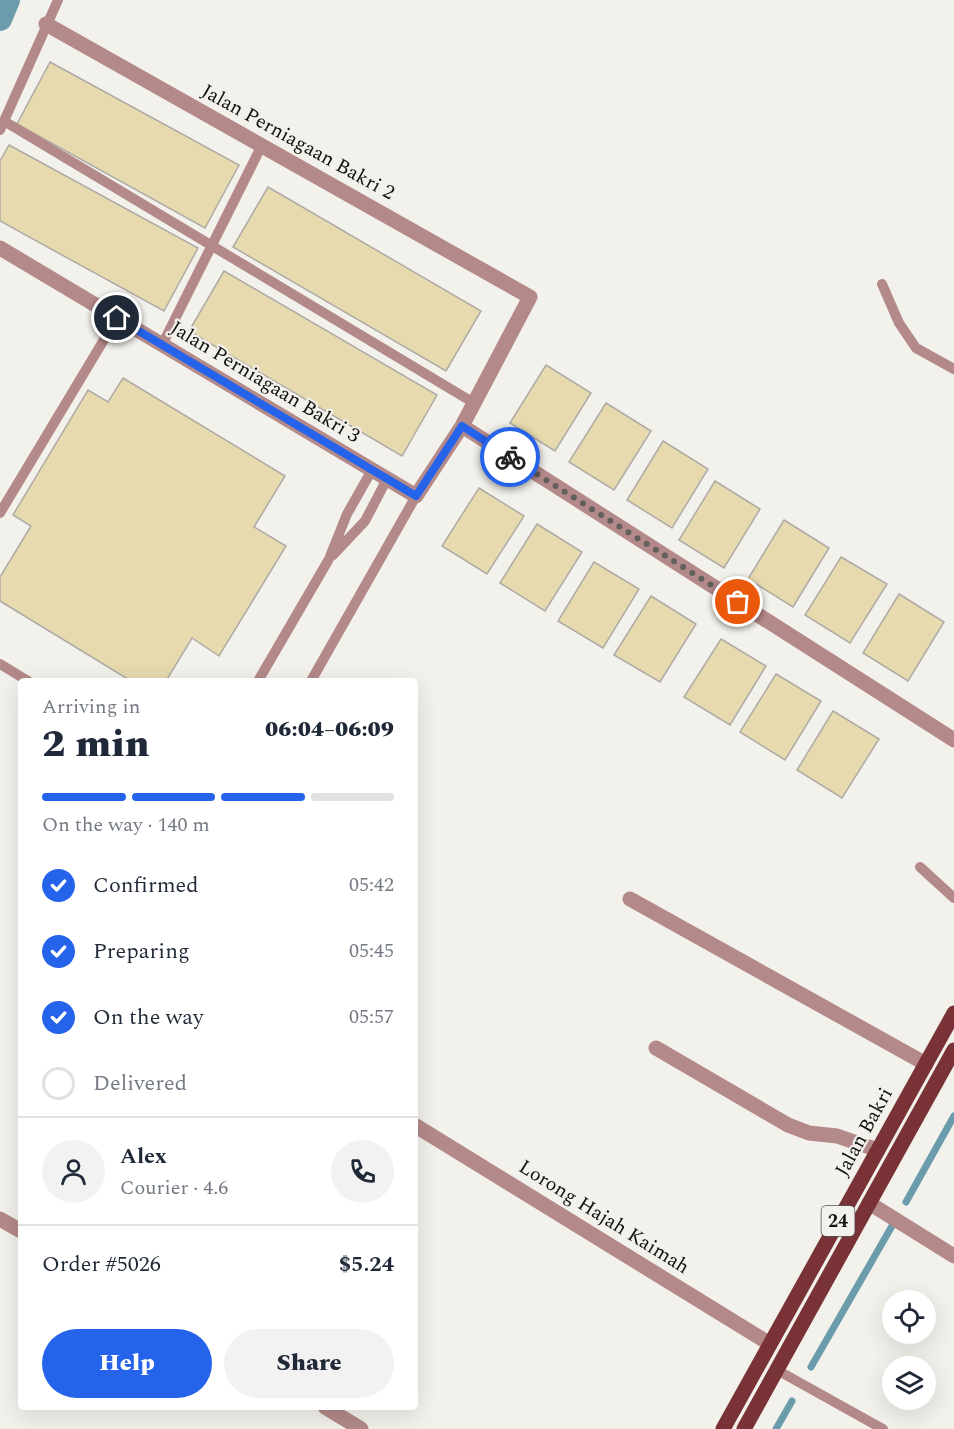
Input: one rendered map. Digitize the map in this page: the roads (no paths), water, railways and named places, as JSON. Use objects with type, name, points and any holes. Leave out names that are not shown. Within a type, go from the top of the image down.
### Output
[{"type":"main road","name":"Jalan Bakri","points":[[723,1429],[954,1013]]},
{"type":"main road","name":"Jalan Bakri","points":[[744,1429],[954,1050]]},
{"type":"street","name":"Jalan Perniagaan Bakri 2","points":[[46,24],[530,297],[474,403]]},
{"type":"street","name":"Jalan Perniagaan Bakri 3","points":[[0,248],[416,496]]},
{"type":"street","points":[[416,496],[462,426],[474,403]]},
{"type":"street","points":[[462,426],[954,740]]},
{"type":"street","points":[[630,899],[926,1064]]},
{"type":"street","points":[[656,1048],[788,1125],[809,1133],[837,1136],[878,1150]]},
{"type":"street","name":"Lorong Hajah Kaimah","points":[[418,1127],[770,1344]]},
{"type":"street","points":[[869,1203],[954,1256]]},
{"type":"street","points":[[0,1219],[18,1230]]},
{"type":"street","points":[[330,1410],[361,1429]]},
{"type":"lane","points":[[57,0],[2,126],[212,246],[474,403]]},
{"type":"lane","points":[[162,345],[262,146]]},
{"type":"lane","points":[[882,284],[899,323],[916,348],[954,369]]},
{"type":"lane","points":[[0,513],[117,318]]},
{"type":"lane","points":[[260,678],[329,559],[347,513],[372,470]]},
{"type":"lane","points":[[329,559],[365,521],[387,478]]},
{"type":"lane","points":[[313,678],[416,496]]},
{"type":"lane","points":[[0,664],[23,678]]},
{"type":"lane","points":[[920,867],[954,898]]},
{"type":"lane","points":[[777,1370],[883,1429]]},
{"type":"waterway","points":[[0,19],[8,0]]},
{"type":"waterway","points":[[906,1202],[954,1116]]},
{"type":"waterway","points":[[811,1367],[892,1226]]},
{"type":"waterway","points":[[776,1429],[792,1401]]}]
